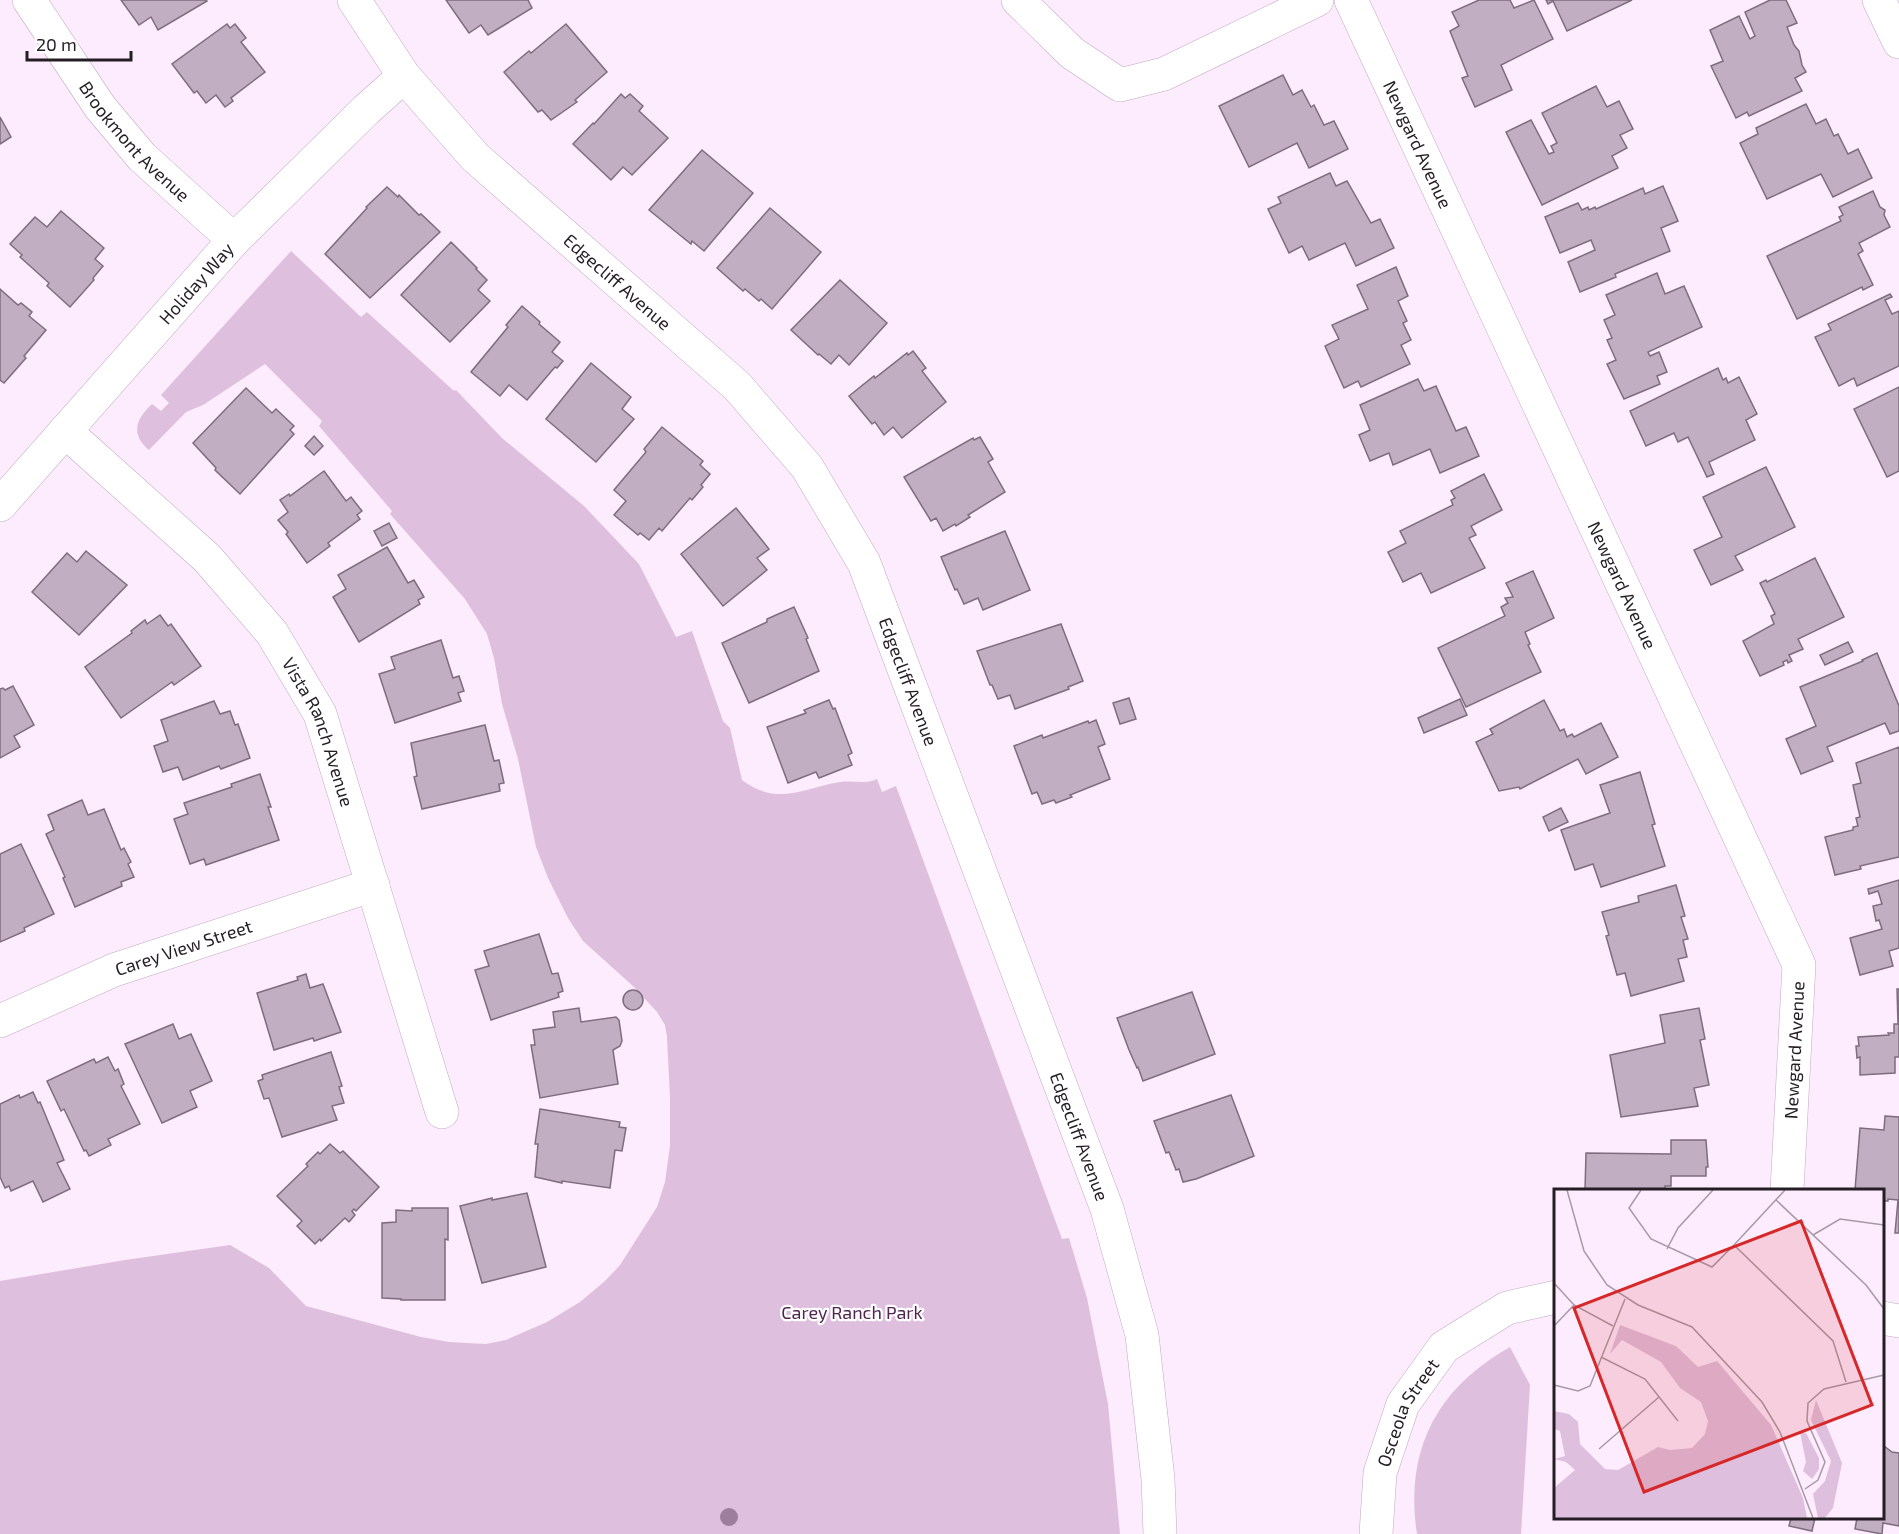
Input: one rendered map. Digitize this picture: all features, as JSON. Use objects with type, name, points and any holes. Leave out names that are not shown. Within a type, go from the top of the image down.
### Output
[{"type":"street","name":"Brookmont Avenue","points":[[29,0],[100,107],[142,157],[234,240]]},
{"type":"street","name":"Edgecliff Avenue","points":[[354,0],[404,75],[475,157],[738,386],[807,467],[864,563],[1107,1209],[1142,1335],[1158,1479],[1161,1534]]},
{"type":"street","points":[[1018,0],[1072,53],[1120,85],[1164,74],[1317,0]]},
{"type":"street","name":"Newgard Avenue","points":[[1351,0],[1799,965],[1787,1189]]},
{"type":"street","points":[[1879,0],[1899,42]]},
{"type":"street","name":"Holiday Way","points":[[0,505],[234,240],[404,75]]},
{"type":"street","name":"Vista Ranch Avenue","points":[[65,431],[207,558],[272,633],[320,714],[442,1112]]},
{"type":"street","name":"Carey View Street","points":[[0,1022],[114,970],[373,885]]},
{"type":"street","name":"Osceola Street","points":[[1377,1534],[1380,1473],[1403,1404],[1444,1347],[1507,1308],[1554,1297]]},
{"type":"street","points":[[1884,1318],[1899,1322]]},
{"type":"green space","name":"Carey Ranch Park","points":[[291,251],[361,317],[367,312],[454,391],[456,390],[502,438],[584,506],[639,564],[676,637],[692,631],[723,721],[730,728],[742,780],[768,793],[779,794],[840,782],[868,782],[877,779],[882,792],[896,786],[1062,1239],[1069,1238],[1087,1298],[1108,1404],[1120,1534],[0,1534],[0,1281],[230,1245],[269,1268],[306,1306],[421,1337],[449,1342],[486,1344],[506,1340],[547,1322],[580,1302],[605,1281],[620,1265],[657,1207],[665,1182],[670,1146],[670,1098],[665,1025],[657,1012],[634,987],[583,941],[568,918],[548,878],[536,847],[518,759],[502,704],[494,658],[487,634],[465,599],[390,514],[392,511],[319,426],[322,421],[265,364],[203,405],[186,412],[149,450],[139,438],[137,427],[146,410],[152,404],[161,411],[169,403],[161,395]]},
{"type":"green space","points":[[1510,1347],[1530,1385],[1521,1534],[1417,1534],[1414,1504],[1416,1475],[1421,1449],[1431,1424],[1445,1402],[1463,1382],[1485,1363]]},
{"type":"building","points":[[121,0],[207,1],[158,30],[151,17],[139,25]]},
{"type":"building","points":[[446,0],[528,0],[532,8],[488,35],[481,25],[469,33]]},
{"type":"building","points":[[1479,0],[1510,0],[1514,8],[1534,0],[1553,39],[1501,65],[1512,90],[1475,107],[1462,78],[1468,76],[1450,31],[1459,26],[1452,12]]},
{"type":"building","points":[[1546,0],[1632,0],[1567,31],[1553,1],[1548,4]]},
{"type":"building","points":[[1770,0],[1786,0],[1797,23],[1787,27],[1806,72],[1795,78],[1802,91],[1749,116],[1747,112],[1736,118],[1711,66],[1723,61],[1710,30],[1739,16],[1750,39],[1755,36],[1745,12]]},
{"type":"building","points":[[227,24],[230,28],[235,24],[246,38],[241,42],[265,72],[231,98],[233,101],[225,107],[216,95],[206,103],[197,91],[194,93],[172,64]]},
{"type":"building","points":[[566,24],[607,72],[575,100],[577,102],[551,120],[542,110],[538,112],[504,72]]},
{"type":"building","points":[[1283,75],[1293,95],[1302,90],[1311,107],[1314,105],[1324,125],[1334,121],[1348,149],[1309,168],[1297,143],[1249,167],[1219,106]]},
{"type":"building","points":[[1596,86],[1607,107],[1619,101],[1633,129],[1620,135],[1627,148],[1612,156],[1618,168],[1542,205],[1506,132],[1531,120],[1549,154],[1554,152],[1551,146],[1557,143],[1542,113]]},
{"type":"building","points":[[621,94],[625,98],[630,94],[643,106],[639,111],[668,138],[632,175],[623,167],[611,180],[573,144]]},
{"type":"building","points":[[1806,104],[1816,124],[1826,119],[1834,136],[1838,134],[1848,154],[1858,149],[1872,178],[1833,197],[1821,174],[1767,199],[1740,143],[1758,134],[1756,128]]},
{"type":"building","points":[[0,117],[11,137],[0,144]]},
{"type":"building","points":[[702,150],[753,193],[704,251],[692,241],[691,244],[649,210]]},
{"type":"building","points":[[1330,173],[1336,186],[1347,181],[1371,223],[1380,219],[1394,248],[1356,266],[1345,243],[1309,260],[1302,246],[1289,253],[1268,209],[1281,203],[1278,197]]},
{"type":"building","points":[[1663,186],[1678,221],[1661,228],[1670,251],[1615,274],[1616,277],[1580,292],[1568,262],[1595,250],[1591,240],[1560,253],[1545,217],[1578,203],[1582,210],[1588,207],[1589,210],[1595,207],[1596,209],[1643,188],[1645,194]]},
{"type":"building","points":[[387,187],[440,232],[370,298],[325,254],[366,207]]},
{"type":"building","points":[[1873,191],[1880,207],[1885,210],[1884,215],[1890,227],[1859,243],[1863,251],[1858,254],[1873,285],[1863,290],[1862,287],[1797,319],[1767,256],[1841,221],[1839,217],[1843,215],[1839,207]]},
{"type":"building","points":[[770,208],[821,252],[772,309],[745,289],[743,291],[717,268]]},
{"type":"building","points":[[61,211],[104,248],[95,259],[103,266],[70,307],[47,286],[49,283],[20,257],[22,255],[10,244],[35,217],[47,227]]},
{"type":"building","points":[[451,242],[487,280],[478,290],[490,301],[450,342],[401,295]]},
{"type":"building","points":[[1396,267],[1408,296],[1398,301],[1407,321],[1403,323],[1411,340],[1401,345],[1410,364],[1361,387],[1358,381],[1344,388],[1325,346],[1339,339],[1332,325],[1368,309],[1357,285]]},
{"type":"building","points":[[1657,273],[1665,294],[1684,286],[1702,327],[1648,352],[1650,356],[1659,352],[1667,372],[1657,376],[1660,384],[1624,399],[1607,364],[1616,360],[1607,340],[1612,338],[1604,320],[1615,315],[1606,295]]},
{"type":"building","points":[[840,280],[887,323],[849,365],[839,355],[831,364],[791,330]]},
{"type":"building","points":[[0,289],[18,305],[21,303],[32,312],[29,316],[46,330],[4,383],[0,380]]},
{"type":"building","points":[[1890,294],[1892,297],[1885,300],[1892,314],[1899,311],[1899,366],[1857,386],[1854,378],[1839,386],[1815,337],[1831,330],[1828,324]]},
{"type":"building","points":[[522,306],[560,342],[552,352],[563,361],[557,368],[555,367],[527,400],[509,385],[500,396],[471,372]]},
{"type":"building","points":[[913,351],[926,368],[922,371],[946,402],[902,438],[893,427],[884,435],[875,422],[872,424],[849,396],[874,376],[875,378],[907,353],[908,355]]},
{"type":"building","points":[[591,363],[631,397],[622,409],[634,419],[596,462],[546,419]]},
{"type":"building","points":[[1718,368],[1723,380],[1726,378],[1728,383],[1739,377],[1757,414],[1746,420],[1755,440],[1709,462],[1714,474],[1707,477],[1688,437],[1678,442],[1674,433],[1646,446],[1630,411]]},
{"type":"building","points":[[1418,379],[1424,391],[1436,386],[1456,431],[1466,427],[1479,456],[1440,473],[1430,449],[1393,465],[1389,453],[1370,461],[1359,435],[1370,430],[1360,405]]},
{"type":"building","points":[[1899,387],[1899,471],[1887,477],[1854,409]]},
{"type":"building","points":[[246,388],[272,413],[276,409],[294,426],[290,430],[294,434],[240,494],[215,470],[216,468],[193,443]]},
{"type":"building","points":[[662,427],[703,461],[700,465],[710,474],[692,500],[690,498],[662,531],[659,528],[649,540],[640,533],[638,535],[614,515],[626,501],[614,490],[646,452],[644,449]]},
{"type":"building","points":[[314,436],[323,446],[314,455],[305,446]]},
{"type":"building","points":[[980,437],[993,459],[988,462],[1005,492],[968,515],[970,517],[956,526],[955,524],[943,531],[936,518],[931,521],[904,477],[973,438],[974,440]]},
{"type":"building","points":[[1766,467],[1795,527],[1735,556],[1743,570],[1711,585],[1694,550],[1722,537],[1703,497]]},
{"type":"building","points":[[324,471],[346,501],[351,497],[362,511],[357,515],[360,519],[328,543],[330,546],[307,563],[278,520],[288,512],[280,500],[289,494],[290,496]]},
{"type":"building","points":[[1484,474],[1502,510],[1471,526],[1476,535],[1469,538],[1485,568],[1431,593],[1421,573],[1403,582],[1388,552],[1406,543],[1400,531],[1453,505],[1451,500],[1455,498],[1451,491]]},
{"type":"building","points":[[736,508],[769,549],[757,558],[767,570],[723,606],[681,554]]},
{"type":"building","points":[[389,523],[397,538],[382,546],[374,531]]},
{"type":"building","points":[[1005,531],[1030,590],[983,610],[978,598],[964,604],[957,589],[955,590],[941,557]]},
{"type":"building","points":[[387,547],[408,583],[414,580],[424,597],[418,600],[420,604],[359,642],[333,597],[346,589],[338,575]]},
{"type":"building","points":[[86,551],[127,585],[79,635],[32,592],[67,553],[77,562]]},
{"type":"building","points":[[1815,558],[1844,617],[1798,639],[1803,649],[1789,655],[1792,661],[1788,663],[1787,660],[1783,662],[1784,665],[1760,676],[1743,641],[1774,624],[1771,616],[1775,614],[1760,583],[1766,580],[1767,582]]},
{"type":"building","points":[[1533,571],[1554,618],[1525,632],[1530,644],[1528,645],[1541,672],[1466,707],[1438,648],[1505,616],[1501,607],[1508,603],[1505,598],[1513,597],[1506,583]]},
{"type":"building","points":[[794,607],[819,671],[749,703],[722,643]]},
{"type":"building","points":[[160,615],[168,626],[171,624],[201,666],[174,685],[172,682],[121,718],[85,667],[132,633],[131,631],[145,620],[147,624]]},
{"type":"building","points":[[1061,624],[1083,681],[1068,687],[1069,689],[1015,709],[1010,695],[998,699],[977,651]]},
{"type":"building","points":[[441,640],[453,678],[459,676],[464,691],[458,693],[461,701],[395,723],[379,674],[395,669],[391,657]]},
{"type":"building","points":[[1848,642],[1853,652],[1825,665],[1820,655]]},
{"type":"building","points":[[1877,653],[1899,706],[1899,731],[1890,734],[1885,723],[1827,747],[1833,761],[1801,774],[1786,739],[1816,726],[1800,687]]},
{"type":"building","points":[[13,686],[34,725],[14,736],[20,747],[0,758],[0,689],[5,690]]},
{"type":"building","points":[[1129,698],[1136,719],[1120,724],[1113,703]]},
{"type":"building","points":[[1460,699],[1467,715],[1424,733],[1418,718]]},
{"type":"building","points":[[829,700],[833,709],[835,708],[852,753],[848,755],[852,765],[819,778],[816,772],[788,783],[767,727],[806,713],[804,710]]},
{"type":"building","points":[[1544,700],[1560,731],[1564,729],[1567,737],[1572,734],[1574,737],[1601,723],[1618,757],[1586,774],[1578,759],[1520,789],[1519,787],[1499,791],[1476,742],[1493,734],[1490,729]]},
{"type":"building","points":[[214,701],[220,714],[230,711],[235,725],[238,724],[250,758],[221,769],[219,766],[183,780],[178,767],[163,772],[154,746],[168,741],[161,720]]},
{"type":"building","points":[[1096,720],[1105,744],[1098,747],[1110,779],[1056,803],[1054,800],[1042,804],[1037,792],[1032,794],[1014,746],[1042,735],[1043,738]]},
{"type":"building","points":[[485,725],[494,761],[499,760],[504,783],[499,784],[500,791],[422,809],[414,777],[417,776],[411,743]]},
{"type":"building","points":[[1899,747],[1899,857],[1860,866],[1861,869],[1835,875],[1825,837],[1853,830],[1853,827],[1858,826],[1856,818],[1860,817],[1853,785],[1861,783],[1856,763]]},
{"type":"building","points":[[1640,772],[1655,824],[1652,825],[1665,866],[1601,887],[1593,864],[1575,870],[1561,830],[1610,813],[1600,785]]},
{"type":"building","points":[[260,774],[279,840],[206,865],[204,859],[190,864],[174,819],[188,814],[184,803],[232,787],[231,784]]},
{"type":"building","points":[[82,800],[88,815],[104,809],[121,850],[124,848],[131,862],[128,864],[134,877],[121,882],[122,886],[75,907],[46,834],[54,830],[48,815]]},
{"type":"building","points":[[1561,808],[1568,822],[1549,831],[1543,817]]},
{"type":"building","points":[[21,844],[54,914],[0,942],[0,854]]},
{"type":"building","points":[[1899,880],[1899,948],[1889,951],[1893,966],[1860,975],[1850,938],[1882,929],[1879,920],[1876,921],[1873,906],[1882,904],[1878,891],[1869,894],[1868,889]]},
{"type":"building","points":[[1676,885],[1685,916],[1681,917],[1688,939],[1683,940],[1687,957],[1678,959],[1684,981],[1631,996],[1625,973],[1617,975],[1602,912],[1639,902],[1638,896]]},
{"type":"building","points":[[539,934],[552,974],[558,973],[563,991],[558,993],[559,997],[491,1020],[475,970],[489,966],[484,951]]},
{"type":"building","points":[[306,974],[310,988],[323,984],[341,1032],[274,1050],[257,993],[298,980],[297,977]]},
{"type":"building","points":[[1897,989],[1899,989],[1899,1057],[1895,1057],[1895,1073],[1860,1075],[1860,1057],[1857,1058],[1856,1046],[1859,1046],[1858,1037],[1894,1033],[1894,1024],[1898,1024]]},
{"type":"building","points":[[633,990],[640,993],[643,1000],[640,1007],[633,1010],[626,1007],[623,1000],[626,993]]},
{"type":"building","points":[[1192,992],[1215,1054],[1143,1081],[1117,1018]]},
{"type":"building","points":[[579,1008],[581,1022],[616,1017],[619,1020],[622,1041],[620,1046],[613,1050],[618,1084],[540,1098],[531,1045],[535,1045],[533,1030],[555,1027],[553,1012]]},
{"type":"building","points":[[1699,1008],[1705,1039],[1700,1040],[1709,1085],[1694,1088],[1698,1106],[1621,1117],[1610,1055],[1665,1043],[1660,1015]]},
{"type":"building","points":[[173,1024],[179,1039],[191,1034],[212,1081],[190,1091],[197,1107],[162,1123],[125,1044]]},
{"type":"building","points":[[331,1052],[342,1086],[339,1087],[344,1103],[332,1106],[337,1120],[282,1137],[269,1098],[264,1099],[258,1081],[263,1079],[262,1075]]},
{"type":"building","points":[[108,1057],[115,1071],[118,1069],[124,1084],[121,1086],[140,1124],[108,1139],[111,1145],[89,1156],[86,1150],[84,1151],[64,1109],[61,1111],[47,1081],[94,1059],[96,1063]]},
{"type":"building","points":[[33,1092],[38,1103],[40,1102],[64,1160],[57,1163],[70,1189],[43,1202],[33,1181],[11,1191],[9,1186],[5,1188],[0,1177],[0,1104],[19,1095],[20,1098]]},
{"type":"building","points":[[1231,1095],[1254,1156],[1183,1182],[1179,1169],[1176,1170],[1169,1152],[1166,1153],[1154,1121]]},
{"type":"building","points":[[540,1109],[620,1122],[619,1127],[626,1128],[622,1151],[615,1150],[610,1188],[562,1181],[562,1183],[535,1177],[538,1144],[535,1144]]},
{"type":"building","points":[[1885,1116],[1899,1117],[1899,1233],[1895,1233],[1898,1200],[1884,1201],[1884,1189],[1855,1189],[1860,1128],[1884,1130]]},
{"type":"building","points":[[1671,1140],[1706,1140],[1708,1167],[1706,1167],[1706,1176],[1671,1176],[1671,1186],[1665,1186],[1665,1189],[1585,1189],[1586,1153],[1671,1154]]},
{"type":"building","points":[[330,1144],[340,1153],[343,1151],[379,1187],[356,1211],[354,1209],[352,1211],[355,1215],[349,1222],[345,1218],[315,1244],[297,1226],[302,1221],[277,1196],[308,1166],[306,1164],[318,1152],[320,1154]]},
{"type":"building","points":[[527,1193],[546,1267],[482,1283],[460,1206]]},
{"type":"building","points":[[412,1208],[448,1208],[448,1240],[445,1239],[445,1300],[382,1298],[382,1223],[396,1222],[396,1210],[412,1211]]},
{"type":"building","points":[[1884,1446],[1892,1452],[1899,1453],[1899,1526],[1883,1523],[1882,1534],[1855,1529],[1857,1519],[1884,1519]]},
{"type":"building","points":[[1791,1519],[1815,1519],[1812,1531],[1789,1526]]}]
